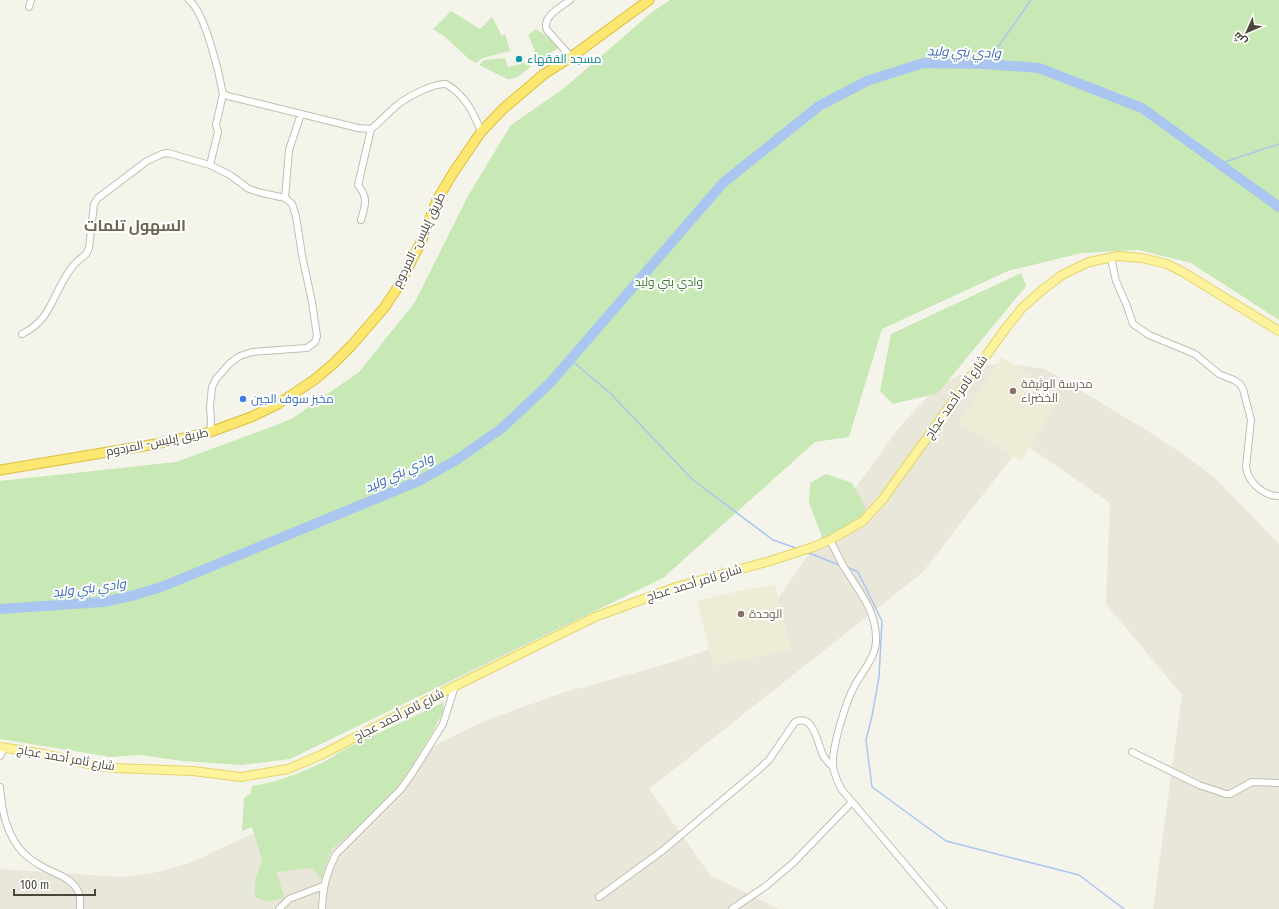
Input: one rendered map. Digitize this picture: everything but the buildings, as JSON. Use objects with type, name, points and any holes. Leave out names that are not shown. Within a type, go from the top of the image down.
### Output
[{"type":"highway","name":"طريق إيليس- المردوم","points":[[0,470],[156,444],[210,432],[251,417],[278,404],[314,380],[334,364],[384,308],[398,287],[421,242],[438,200],[453,173],[481,132],[503,108],[544,74],[571,57],[649,0]]},
{"type":"main road","name":"شارع ثامر أحمد عجاج","points":[[2,748],[44,754],[114,768],[193,771],[241,777],[288,769],[321,755],[588,620],[632,602],[676,587],[770,561],[830,540],[863,521],[884,500],[976,368],[1022,308],[1062,275],[1089,262],[1118,256],[1142,258],[1167,264],[1183,272],[1279,331]]},
{"type":"street","points":[[29,7],[31,0]]},
{"type":"street","points":[[189,0],[197,9],[212,49],[223,94],[216,125],[218,132],[210,165]]},
{"type":"street","points":[[570,0],[548,18],[545,24],[547,30],[571,57]]},
{"type":"street","points":[[361,220],[366,202],[365,196],[358,185],[371,129],[397,105],[437,84],[451,86],[464,99],[473,112],[481,132]]},
{"type":"street","points":[[223,94],[358,128],[371,129]]},
{"type":"street","points":[[285,198],[289,150],[301,114]]},
{"type":"street","points":[[22,334],[33,328],[42,320],[51,308],[67,274],[80,259],[87,254],[94,204],[98,198],[147,161],[162,154],[168,153],[210,165],[230,175],[249,188],[262,193],[285,198],[292,204],[296,216],[317,336],[315,342],[307,348],[252,352],[240,356],[230,363],[216,379],[212,387],[210,432]]},
{"type":"street","points":[[1111,258],[1116,281],[1133,324],[1149,335],[1195,354],[1214,371],[1240,384],[1243,389],[1251,420],[1246,467],[1247,474],[1251,481],[1259,489],[1269,494],[1279,496]]},
{"type":"street","points":[[830,540],[843,566],[867,602],[873,621],[876,639],[872,655],[851,694],[835,745],[833,767],[836,778],[842,790],[943,909]]},
{"type":"street","points":[[322,909],[323,886],[338,851],[401,789],[443,724],[455,686]]},
{"type":"street","points":[[599,897],[662,851],[757,771],[769,760],[791,725],[799,719],[811,726],[824,756],[833,767]]},
{"type":"street","points":[[0,756],[2,748]]},
{"type":"street","points":[[1132,752],[1199,785],[1226,794],[1237,791],[1252,782],[1279,783]]},
{"type":"street","points":[[0,788],[2,813],[15,842],[33,861],[69,880],[75,886],[79,892],[80,909]]},
{"type":"street","points":[[732,909],[766,886],[793,863],[852,802]]},
{"type":"street","points":[[279,909],[289,899],[323,886]]},
{"type":"shaded area","points":[[1002,357],[1061,397],[1021,461],[959,423]]},
{"type":"shaded area","points":[[1001,363],[1045,369],[1186,456],[1215,478],[1279,544],[1279,909],[1153,909],[1182,695],[1106,604],[1110,503],[1023,443],[922,573],[649,789],[710,875],[779,909],[0,909],[0,869],[120,877],[153,873],[190,863],[343,791],[482,722],[562,693],[656,667],[700,653],[718,645],[776,601],[898,429],[931,394],[951,379],[975,368]]},
{"type":"shaded area","points":[[775,585],[791,650],[714,666],[697,601],[755,587],[759,588]]},
{"type":"green space","name":"وادي بني وليد","points":[[670,0],[1279,0],[1279,320],[1191,263],[1138,250],[1082,253],[1008,271],[882,329],[849,437],[815,442],[663,578],[290,759],[241,765],[183,761],[139,755],[111,757],[0,739],[0,481],[176,462],[293,418],[359,372],[415,302],[469,194],[511,125],[563,89],[652,12]]},
{"type":"green space","points":[[451,11],[480,29],[492,17],[502,36],[505,34],[510,51],[483,58],[476,63],[470,60],[445,37],[433,29]]},
{"type":"green space","points":[[536,29],[558,45],[558,48],[539,61],[528,35]]},
{"type":"green space","points":[[505,58],[508,67],[528,62],[530,67],[522,74],[507,79],[479,65],[484,60]]},
{"type":"green space","points":[[1021,273],[1026,286],[938,393],[893,404],[880,391],[891,334]]},
{"type":"green space","points":[[826,474],[852,483],[866,508],[862,516],[823,539],[809,503],[810,483]]},
{"type":"green space","points":[[444,702],[443,712],[403,781],[357,828],[332,849],[323,872],[322,879],[312,868],[277,872],[284,898],[268,902],[255,897],[255,881],[262,860],[252,827],[242,831],[244,798],[250,794],[252,786],[276,781],[312,767],[345,749]]},
{"type":"waterway","points":[[986,64],[1031,0]]},
{"type":"waterway","name":"وادي بني وليد","points":[[0,609],[103,602],[135,595],[164,586],[419,481],[458,459],[502,428],[550,383],[723,183],[819,106],[867,81],[923,63],[986,64],[1039,68],[1142,108],[1279,207]]},
{"type":"waterway","points":[[1219,164],[1279,144]]},
{"type":"waterway","points":[[571,360],[610,393],[693,480],[773,540],[796,548]]},
{"type":"waterway","points":[[809,553],[839,565]]},
{"type":"waterway","points":[[847,567],[858,572],[882,621],[879,677],[866,740],[872,787],[946,841],[1079,875],[1124,909]]},
{"type":"place","name":"مسجد الفقهاء","points":[[519,59]]},
{"type":"place","name":"مدرسة الوثيقة الخضراء","points":[[1013,391]]},
{"type":"place","name":"مخبز سوف الجين","points":[[243,399]]},
{"type":"place","name":"الوحدة","points":[[741,614]]},
{"type":"district","name":"السهول تلمات","points":[[135,225]]}]
